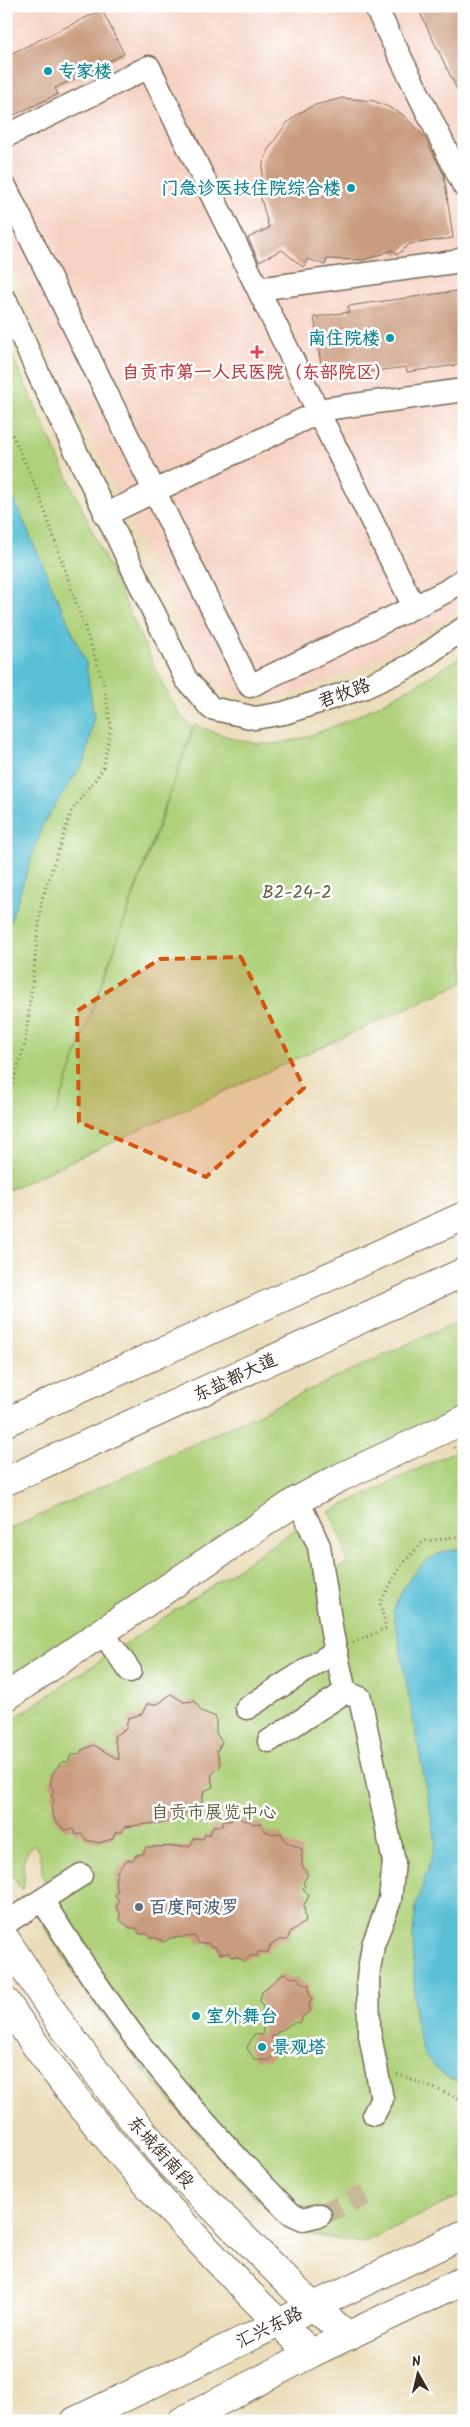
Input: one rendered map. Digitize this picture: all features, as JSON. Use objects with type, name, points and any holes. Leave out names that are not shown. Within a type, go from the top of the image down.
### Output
[{"type":"main road","points":[[437,1228],[464,1210]]},
{"type":"main road","points":[[6,1422],[464,1216]]},
{"type":"main road","name":"东盐都大道","points":[[6,1481],[464,1272]]},
{"type":"main road","points":[[6,1697],[298,1500],[340,1478],[464,1420]]},
{"type":"main road","name":"东城街南段","points":[[6,1940],[59,2021],[119,2103],[163,2157],[312,2306],[349,2336]]},
{"type":"main road","name":"东城街南段","points":[[6,2002],[31,2040],[87,2114],[137,2174],[277,2323],[312,2353]]},
{"type":"main road","name":"汇兴东路","points":[[75,2421],[464,2234]]},
{"type":"main road","points":[[185,2420],[312,2353],[464,2280]]},
{"type":"street","points":[[375,6],[464,186]]},
{"type":"street","points":[[6,136],[149,67],[414,607]]},
{"type":"street","points":[[6,188],[250,686],[445,592],[464,579]]},
{"type":"street","points":[[258,289],[454,262],[464,258]]},
{"type":"street","points":[[6,302],[105,515],[325,409],[464,390]]},
{"type":"street","name":"君牧路","points":[[105,515],[186,679],[212,708],[255,718],[284,713],[330,700],[365,687],[412,664],[464,628]]},
{"type":"street","points":[[298,1500],[319,1546],[336,1651],[345,1692]]},
{"type":"street","points":[[102,1632],[130,1671]]},
{"type":"street","points":[[247,1708],[336,1651]]},
{"type":"street","points":[[269,1741],[345,1692]]},
{"type":"street","points":[[345,1692],[360,1698],[394,1862],[390,1900],[373,1945],[368,1977],[367,2016],[382,2099],[374,2114]]},
{"type":"street","points":[[6,1923],[81,1874]]},
{"type":"street","points":[[42,1900],[140,2043],[222,2142],[290,2213],[303,2219],[320,2215]]},
{"type":"path","points":[[6,421],[41,500],[103,681],[111,727],[103,770],[72,810],[42,899],[25,1044],[12,1086],[6,1092]]},
{"type":"path","points":[[336,1651],[386,1628],[380,1603],[402,1564],[424,1542],[464,1536]]},
{"type":"path","points":[[375,2066],[464,2100]]},
{"type":"highlighted area","points":[[241,957],[304,1088],[206,1177],[79,1122],[77,1011],[160,959]]},
{"type":"shaded area","name":"自贡市第一人民医院（东部院区）","points":[[6,6],[464,6],[464,606],[457,612],[412,640],[362,667],[280,698],[243,696],[221,689],[197,662],[58,370],[6,251]]},
{"type":"green space","name":"B2-24-2","points":[[6,343],[162,683],[180,715],[193,727],[55,1115],[195,725],[245,741],[262,744],[284,742],[310,735],[366,712],[421,682],[464,655],[464,982],[6,1191]]},
{"type":"green space","points":[[464,1318],[464,1408],[6,1682],[6,1531]]},
{"type":"green space","name":"自贡市展览中心","points":[[464,1447],[464,2194],[362,2243],[288,2231],[233,2174],[142,2068],[97,2007],[42,1924],[45,1925],[98,1997],[51,1885],[44,1880],[41,1858],[34,1844],[25,1857],[22,1891],[6,1864],[6,1724],[300,1526],[312,1550],[316,1576],[347,1564],[342,1538],[329,1512]]},
{"type":"water","points":[[6,481],[86,663],[94,718],[86,759],[43,824],[6,934]]},
{"type":"water","points":[[458,1549],[464,1553],[464,2084],[443,2075],[424,2054],[415,2021],[413,1933],[416,1906],[436,1843],[393,1610],[410,1578],[425,1562],[445,1552]]},
{"type":"building","points":[[418,6],[464,6],[464,104],[422,17]]},
{"type":"building","name":"专家楼","points":[[102,10],[124,54],[55,88],[58,94],[6,119],[6,56]]},
{"type":"building","points":[[342,98],[374,101],[388,107],[402,114],[424,136],[444,175],[453,238],[410,244],[397,255],[393,250],[364,260],[327,259],[325,265],[308,259],[303,267],[282,250],[259,261],[248,238],[269,228],[260,195],[263,164],[268,150],[286,124],[298,114],[312,106]]},
{"type":"building","name":"南住院楼","points":[[464,290],[464,364],[407,372],[406,367],[323,378],[314,317],[349,312],[348,306]]},
{"type":"building","points":[[171,1694],[184,1702],[195,1701],[201,1711],[216,1717],[216,1733],[222,1742],[217,1751],[221,1766],[213,1773],[211,1777],[213,1787],[204,1791],[201,1805],[186,1810],[182,1820],[124,1827],[122,1832],[116,1832],[112,1839],[99,1843],[86,1840],[82,1834],[76,1835],[73,1829],[65,1830],[55,1821],[51,1808],[54,1801],[51,1796],[54,1791],[50,1785],[53,1772],[62,1762],[68,1762],[71,1755],[79,1755],[82,1750],[94,1745],[119,1760],[114,1736],[126,1729],[128,1718],[142,1714],[147,1704],[158,1704]]},
{"type":"building","points":[[237,1816],[244,1821],[249,1820],[252,1824],[261,1823],[265,1831],[273,1834],[281,1833],[286,1842],[302,1849],[302,1866],[308,1874],[303,1883],[305,1886],[303,1888],[309,1896],[304,1905],[306,1922],[291,1931],[287,1940],[279,1940],[270,1946],[268,1952],[258,1952],[257,1956],[251,1956],[244,1961],[237,1957],[231,1957],[229,1953],[220,1954],[215,1946],[211,1947],[208,1943],[199,1944],[195,1936],[170,1938],[164,1942],[157,1938],[151,1938],[148,1934],[140,1934],[136,1928],[130,1928],[120,1920],[120,1913],[116,1907],[119,1901],[115,1895],[118,1890],[115,1884],[117,1871],[127,1860],[133,1860],[136,1855],[143,1854],[146,1847],[190,1846],[194,1838],[203,1839],[205,1834],[210,1834],[213,1826],[222,1826],[224,1821],[230,1821]]},
{"type":"building","points":[[284,1973],[292,1978],[297,1977],[301,1982],[309,1985],[309,1994],[312,1999],[309,2004],[310,2012],[303,2016],[300,2023],[294,2022],[271,2037],[277,2046],[270,2060],[255,2060],[247,2048],[254,2034],[263,2035],[263,2007],[260,2001],[262,1991]]},
{"type":"tunnel","points":[[320,2215],[365,2195]]},
{"type":"place","name":"专家楼","points":[[48,71]]},
{"type":"place","name":"门急诊医技住院综合楼","points":[[351,188]]},
{"type":"place","name":"南住院楼","points":[[390,338]]},
{"type":"place","name":"自贡市第一人民医院（东部院区）","points":[[257,352]]},
{"type":"place","name":"百度阿波罗","points":[[139,1907]]},
{"type":"place","name":"室外舞台","points":[[196,2016]]},
{"type":"place","name":"景观塔","points":[[262,2047]]}]
